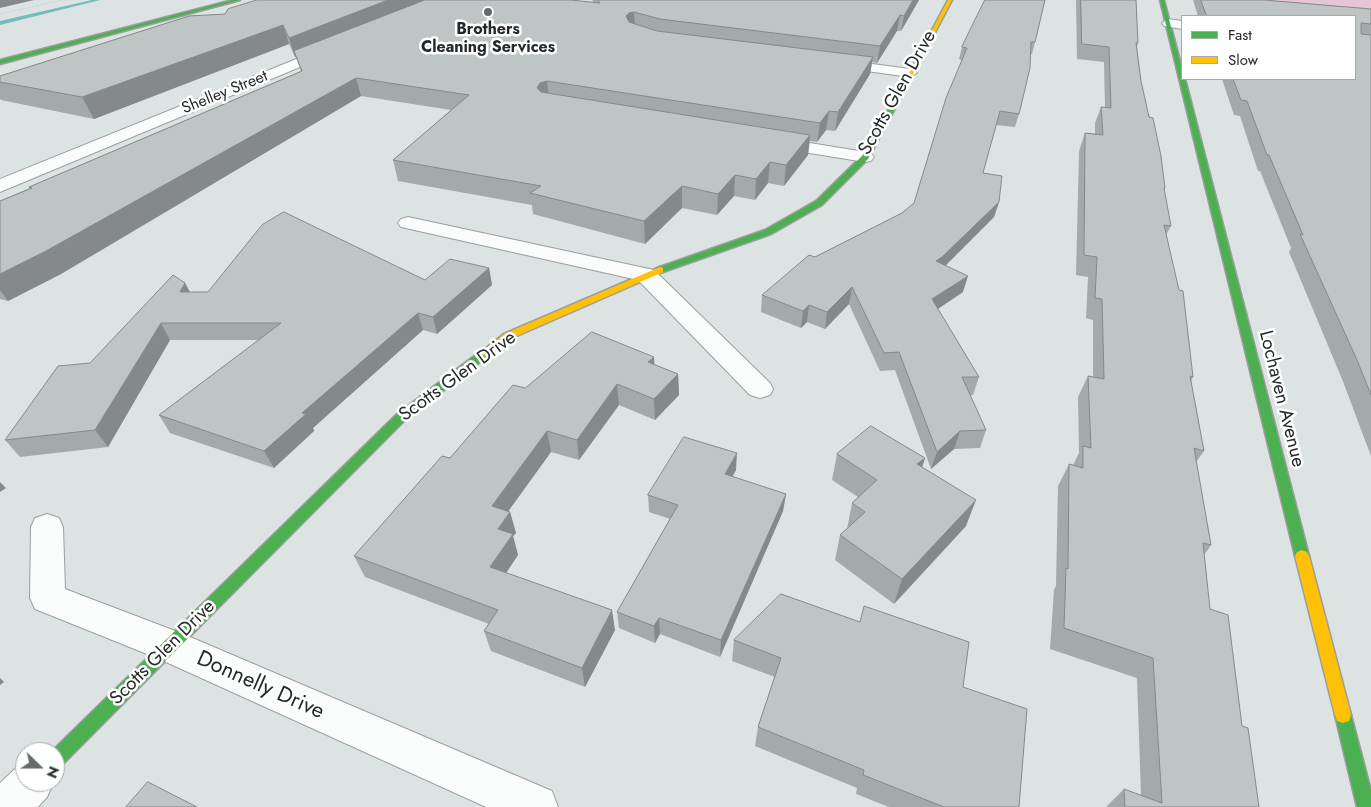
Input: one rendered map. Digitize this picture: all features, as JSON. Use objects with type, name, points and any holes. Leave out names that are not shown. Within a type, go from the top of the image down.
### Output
[{"type":"main road","points":[[0,52],[206,0]]},
{"type":"main road","points":[[0,62],[238,0]]},
{"type":"main road","name":"Scotts Glen Drive","points":[[65,750],[400,418],[508,336],[646,275],[768,232],[819,203],[865,157],[950,0]]},
{"type":"main road","name":"Lochaven Avenue","points":[[1162,0],[1181,74]]},
{"type":"main road","name":"Lochaven Avenue","points":[[1182,80],[1366,807]]},
{"type":"street","points":[[1168,23],[1181,25]]},
{"type":"street","name":"Shelley Street","points":[[0,186],[344,44]]},
{"type":"street","points":[[823,62],[910,73]]},
{"type":"street","points":[[760,140],[865,157]]},
{"type":"street","points":[[408,223],[646,275],[760,389]]},
{"type":"street","name":"Donnelly Drive","points":[[47,527],[48,598],[170,646],[536,807]]},
{"type":"street","points":[[7,807],[22,792]]},
{"type":"path","points":[[0,14],[63,0]]},
{"type":"shaded area","points":[[1263,0],[1371,0],[1371,18],[1356,17],[1356,15],[1269,9]]},
{"type":"building","points":[[257,0],[388,0],[289,38],[283,25],[82,97],[0,82],[0,76],[189,16],[225,14],[228,9]]},
{"type":"building","points":[[425,0],[571,0],[600,3],[598,0],[913,0],[904,16],[900,15],[880,46],[660,19],[634,12],[626,16],[629,22],[657,31],[873,57],[838,112],[829,111],[820,123],[547,81],[540,83],[537,88],[541,92],[810,135],[786,165],[770,162],[756,179],[735,175],[718,194],[682,186],[644,221],[530,193],[541,186],[393,160],[469,95],[356,78],[46,251],[0,274],[0,201],[302,71],[294,51]]},
{"type":"building","points":[[985,0],[1045,0],[1035,42],[1031,42],[1030,68],[1019,114],[1000,111],[983,173],[1002,176],[999,202],[936,261],[968,276],[932,299],[979,377],[962,377],[986,430],[960,431],[937,452],[899,352],[884,353],[852,287],[827,312],[809,305],[803,311],[762,295],[809,255],[815,257],[902,213],[914,203],[946,98],[967,48],[962,47]]},
{"type":"building","points":[[1081,0],[1136,0],[1138,43],[1136,43],[1141,81],[1149,117],[1153,118],[1161,156],[1164,188],[1171,226],[1164,225],[1179,290],[1183,291],[1193,377],[1190,376],[1204,451],[1194,448],[1211,545],[1203,543],[1210,609],[1228,615],[1242,726],[1248,728],[1259,807],[1125,807],[1124,789],[1162,803],[1153,658],[1064,628],[1066,568],[1068,569],[1069,464],[1083,468],[1083,446],[1091,448],[1088,376],[1104,379],[1102,299],[1095,298],[1097,257],[1084,255],[1085,133],[1103,135],[1101,107],[1111,108],[1109,47],[1082,44]]},
{"type":"building","points":[[1201,0],[1264,0],[1371,9],[1371,24],[1361,23],[1361,34],[1371,35],[1371,395],[1300,234],[1303,235],[1269,155],[1267,155],[1247,101],[1241,100],[1233,80],[1356,80],[1356,15],[1207,15]]},
{"type":"building","points":[[284,212],[425,280],[450,259],[489,268],[433,317],[418,313],[302,413],[306,414],[264,451],[159,415],[281,323],[161,323],[95,430],[5,440],[58,366],[90,363],[173,275],[185,283],[180,292],[208,292],[262,225]]},
{"type":"building","points":[[592,332],[654,357],[648,362],[678,374],[654,399],[617,384],[577,440],[547,431],[492,506],[510,512],[498,529],[513,534],[490,567],[612,610],[582,668],[484,631],[498,610],[354,556],[442,456],[450,458],[513,385],[525,388]]},
{"type":"building","points":[[871,426],[925,458],[917,464],[976,500],[902,579],[840,535],[865,512],[852,503],[877,480],[837,454]]},
{"type":"building","points":[[684,437],[737,453],[725,474],[786,494],[721,640],[659,618],[654,626],[617,612],[678,505],[648,495]]},
{"type":"building","points":[[781,594],[860,622],[864,606],[969,642],[963,687],[1027,709],[1019,807],[944,807],[863,775],[864,770],[758,727],[781,658],[734,640]]},
{"type":"building","points":[[148,782],[197,807],[126,807]]},
{"type":"waterway","points":[[0,23],[98,0]]},
{"type":"traffic: fast","points":[[0,62],[238,0]]},
{"type":"traffic: fast","points":[[1162,0],[1181,75]]},
{"type":"traffic: fast","points":[[1182,80],[1302,556]]},
{"type":"traffic: fast","points":[[660,270],[768,232],[819,203],[865,157],[898,97]]},
{"type":"traffic: fast","points":[[65,750],[400,418],[485,353]]},
{"type":"traffic: fast","points":[[1343,715],[1366,807]]},
{"type":"traffic: slow","points":[[898,97],[950,0]]},
{"type":"traffic: slow","points":[[485,353],[508,336],[660,270]]},
{"type":"traffic: slow","points":[[1302,556],[1343,715]]},
{"type":"place","name":"Brothers Cleaning Services","points":[[488,12]]}]
